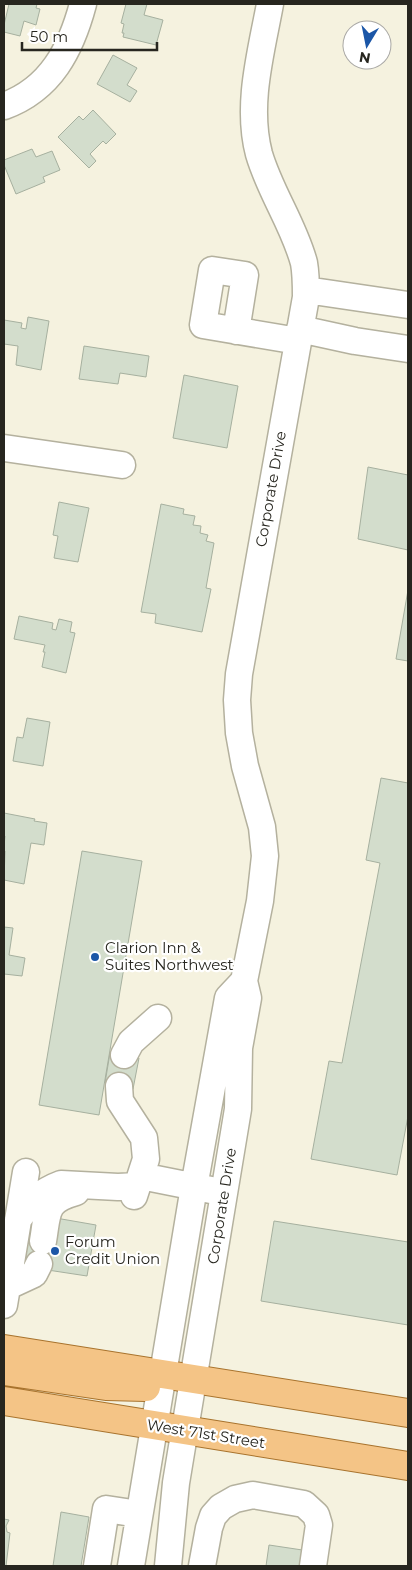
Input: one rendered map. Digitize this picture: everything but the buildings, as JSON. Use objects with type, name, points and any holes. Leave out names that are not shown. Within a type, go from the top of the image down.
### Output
[{"type":"main road","points":[[4,1349],[162,1381]]},
{"type":"main road","points":[[4,1371],[106,1386],[194,1379],[408,1413]]},
{"type":"main road","name":"West 71st Street","points":[[4,1401],[408,1466]]},
{"type":"street","points":[[13,102],[49,76],[65,54],[73,39],[83,4]]},
{"type":"street","name":"Corporate Drive","points":[[168,1566],[176,1483],[238,1109],[239,1048],[248,998],[244,981],[260,900],[265,856],[262,827],[245,766],[239,733],[237,700],[239,674],[306,290],[306,276],[300,250],[264,171],[255,129],[255,85],[270,4]]},
{"type":"street","points":[[306,290],[408,304]]},
{"type":"street","points":[[236,331],[355,341],[408,350]]},
{"type":"street","points":[[4,448],[122,465]]},
{"type":"street","name":"Corporate Drive","points":[[132,1566],[194,1187],[228,998],[244,981]]},
{"type":"street","points":[[124,1055],[131,1042],[158,1018]]},
{"type":"street","points":[[119,1086],[120,1101],[144,1138],[146,1159],[137,1186]]},
{"type":"street","points":[[24,1262],[26,1172]]},
{"type":"street","points":[[24,1262],[24,1210],[44,1192],[60,1184],[194,1187],[224,1192]]},
{"type":"street","points":[[24,1262],[47,1216],[49,1208],[54,1202],[61,1197],[94,1186]]},
{"type":"street","points":[[202,1566],[213,1516],[221,1507],[235,1499],[253,1495],[304,1504],[316,1514],[319,1525],[314,1566]]},
{"type":"street","points":[[97,1566],[98,1505],[139,1514]]},
{"type":"place","name":"Clarion Inn & Suites Northwest","points":[[95,957]]},
{"type":"place","name":"Forum Credit Union","points":[[55,1251]]}]
